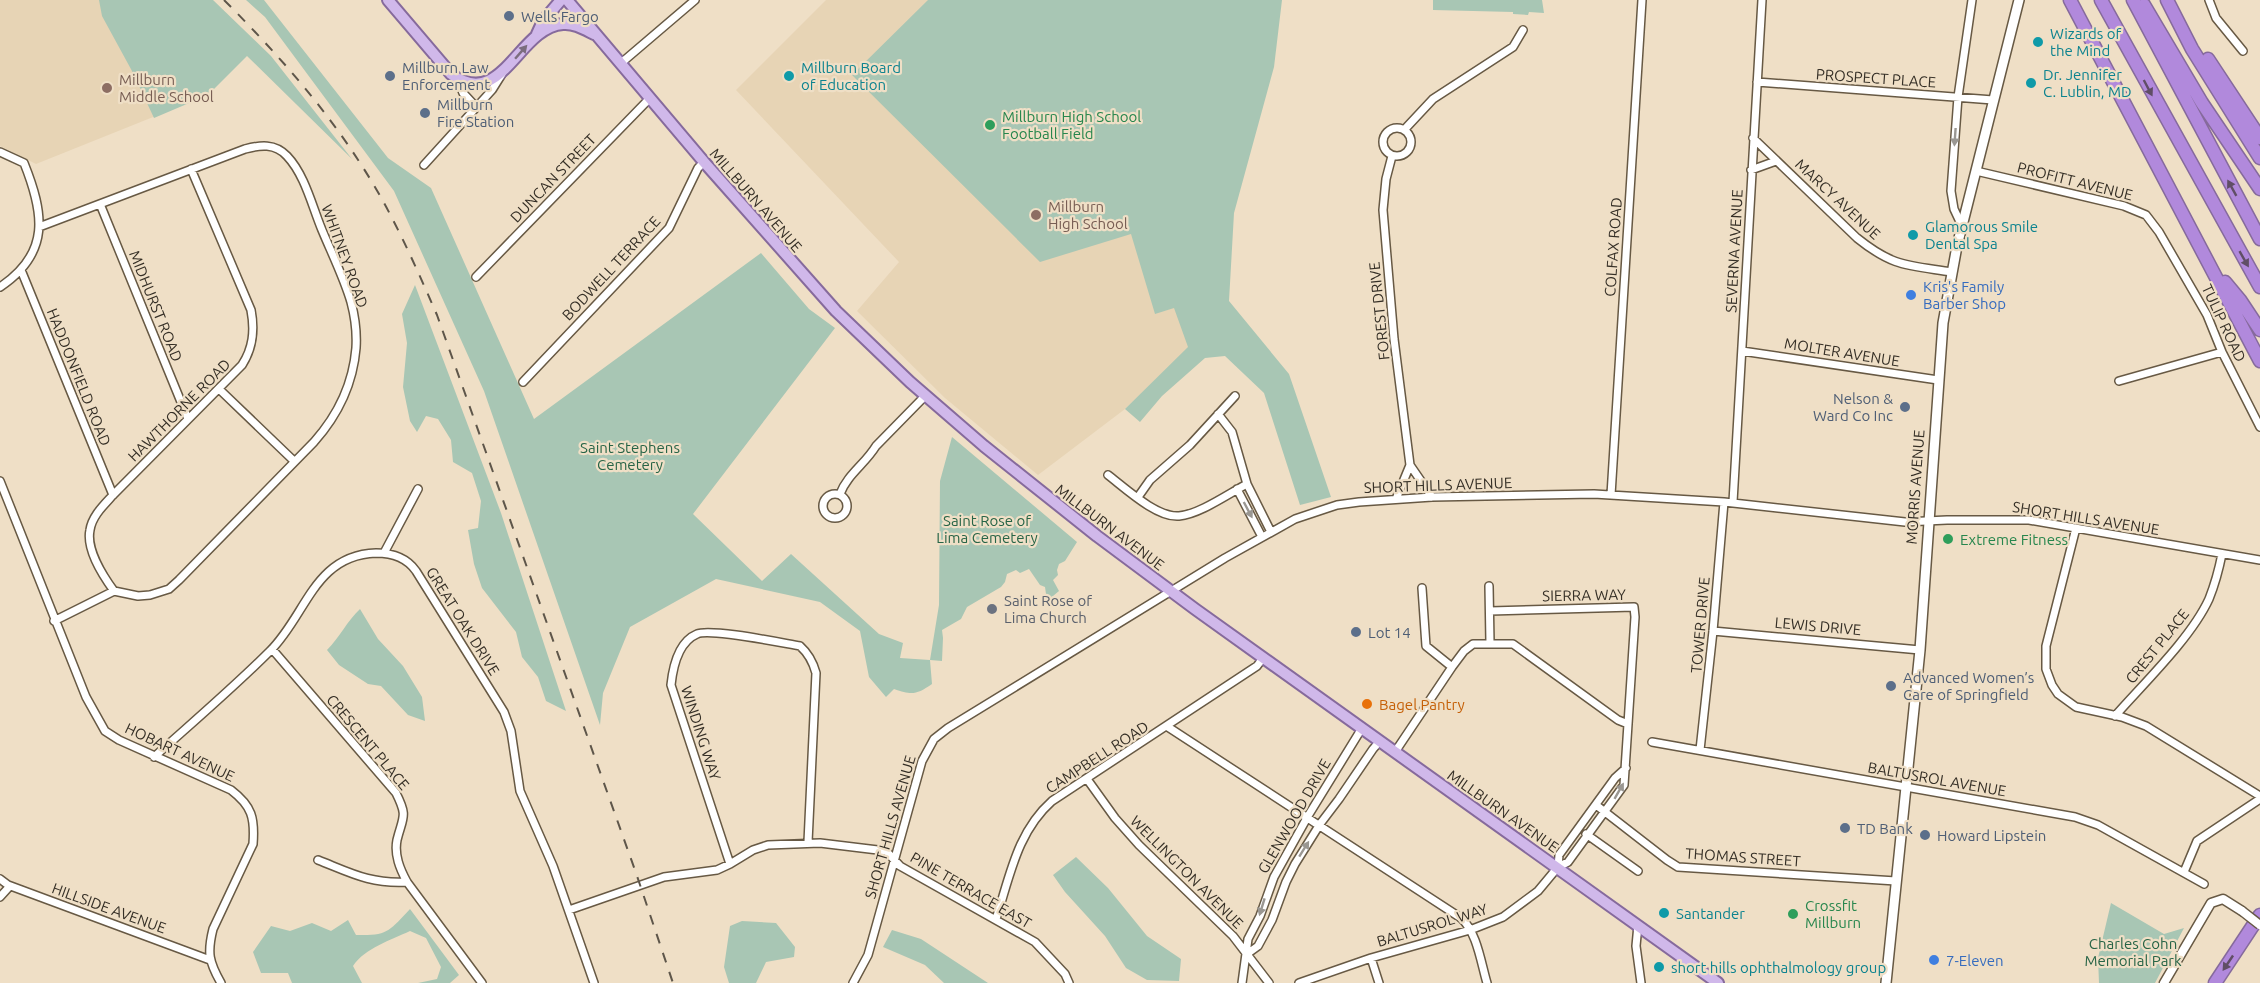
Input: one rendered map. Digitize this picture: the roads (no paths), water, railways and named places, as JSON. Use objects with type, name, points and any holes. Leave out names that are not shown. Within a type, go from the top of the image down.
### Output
[{"type":"highway","points":[[2070,0],[2260,361]]},
{"type":"highway","points":[[2101,0],[2260,287]]},
{"type":"highway","points":[[2133,0],[2260,239]]},
{"type":"highway","points":[[2141,0],[2202,103],[2260,189]]},
{"type":"highway","points":[[2168,0],[2260,138]]},
{"type":"highway","points":[[2168,0],[2192,49],[2260,158]]},
{"type":"highway","points":[[2209,262],[2240,300],[2260,330]]},
{"type":"highway","points":[[2215,983],[2260,915]]},
{"type":"main road","points":[[388,0],[457,78],[474,83],[496,78],[505,70],[537,34],[543,21],[561,0]]},
{"type":"main road","name":"MILLBURN AVENUE","points":[[567,0],[792,264],[841,316],[925,396],[1039,492],[1170,591],[1718,983]]},
{"type":"main road","name":"MORRIS AVENUE","points":[[1886,983],[1920,650],[1942,323],[1962,226],[2019,0]]},
{"type":"main road","points":[[537,34],[564,24],[577,26],[594,34]]},
{"type":"street","points":[[620,64],[695,0]]},
{"type":"street","name":"COLFAX ROAD","points":[[1611,495],[1642,0]]},
{"type":"street","name":"SEVERNA AVENUE","points":[[1732,502],[1762,0]]},
{"type":"street","points":[[1962,226],[1954,209],[1951,191],[1958,97],[1972,0]]},
{"type":"street","points":[[2209,0],[2216,18],[2243,51]]},
{"type":"street","name":"FOREST DRIVE","points":[[1432,497],[1410,465],[1393,329],[1383,210],[1386,179],[1392,156],[1385,151],[1383,138],[1392,129],[1404,130],[1432,99],[1513,47],[1523,30]]},
{"type":"street","points":[[424,165],[492,90],[505,70]]},
{"type":"street","points":[[457,78],[463,93],[476,107]]},
{"type":"street","name":"PROSPECT PLACE","points":[[1757,82],[1993,100]]},
{"type":"street","name":"DUNCAN STREET","points":[[476,277],[650,98]]},
{"type":"street","points":[[1392,156],[1401,156],[1410,147],[1410,137],[1404,130]]},
{"type":"street","name":"MARCY AVENUE","points":[[1753,138],[1857,238],[1875,252],[1898,264],[1952,272]]},
{"type":"street","name":"WHITNEY ROAD","points":[[39,227],[257,146],[278,149],[287,156],[299,175],[346,286],[356,331],[356,346],[347,391],[333,418],[314,442],[169,589],[138,596],[114,591]]},
{"type":"street","points":[[0,152],[24,163],[38,200],[39,227],[33,250],[21,270],[0,287]]},
{"type":"street","name":"MARCY AVENUE","points":[[1751,170],[1776,161]]},
{"type":"street","name":"BODWELL TERRACE","points":[[524,382],[669,228],[698,168],[704,162]]},
{"type":"street","name":"HAWTHORNE ROAD","points":[[114,591],[94,553],[89,532],[94,518],[113,495],[219,389],[245,360],[252,342],[253,323],[248,303],[191,169]]},
{"type":"street","name":"PROFITT AVENUE","points":[[1976,171],[2134,209],[2146,215],[2159,232]]},
{"type":"street","name":"MIDHURST ROAD","points":[[100,204],[188,419]]},
{"type":"street","name":"TULIP ROAD","points":[[2159,232],[2207,315],[2222,352],[2260,427]]},
{"type":"street","name":"HADDONFIELD ROAD","points":[[21,270],[113,495]]},
{"type":"street","name":"MOLTER AVENUE","points":[[1742,351],[1938,380]]},
{"type":"street","points":[[2119,381],[2222,352]]},
{"type":"street","points":[[219,389],[294,461]]},
{"type":"street","points":[[840,494],[843,485],[876,446],[925,396]]},
{"type":"street","points":[[1138,497],[1150,480],[1183,453],[1235,396]]},
{"type":"street","points":[[1218,414],[1232,432],[1246,484],[1271,532]]},
{"type":"street","name":"FOREST DRIVE","points":[[1396,499],[1410,465]]},
{"type":"street","points":[[1108,475],[1157,511],[1178,517],[1196,511],[1246,484]]},
{"type":"street","name":"HOBART AVENUE","points":[[0,481],[54,621],[86,697],[105,731],[154,757],[231,790],[243,799],[251,811],[255,829],[254,844],[213,929],[210,960]]},
{"type":"street","points":[[154,757],[272,649],[327,573],[354,557],[384,553],[418,489]]},
{"type":"street","points":[[1237,489],[1262,537]]},
{"type":"street","name":"SHORT HILLS AVENUE","points":[[854,983],[868,956],[922,761],[934,739],[948,728],[1170,591],[1295,519],[1328,507],[1432,497],[1611,495],[1732,502],[1905,522],[2029,520],[2260,560]]},
{"type":"street","name":"TOWER DRIVE","points":[[1700,750],[1724,502]]},
{"type":"street","points":[[2076,528],[2046,646],[2046,669],[2052,685],[2066,702],[2081,710],[2115,716],[2146,726],[2260,797],[2197,841],[2184,872]]},
{"type":"street","name":"GREAT OAK DRIVE","points":[[384,553],[399,557],[411,565],[504,712],[511,731],[520,791],[553,866],[594,983]]},
{"type":"street","name":"CREST PLACE","points":[[2115,716],[2187,634],[2200,615],[2213,588],[2222,554]]},
{"type":"street","points":[[1489,586],[1490,643]]},
{"type":"street","points":[[1422,588],[1426,646],[1452,667]]},
{"type":"street","points":[[54,621],[114,591]]},
{"type":"street","name":"SIERRA WAY","points":[[1490,610],[1634,607],[1628,724]]},
{"type":"street","name":"LEWIS DRIVE","points":[[1713,631],[1920,650]]},
{"type":"street","name":"WINDING WAY","points":[[730,864],[671,685],[673,663],[689,639],[704,632],[800,646],[814,663],[816,673],[808,842]]},
{"type":"street","points":[[1395,752],[1452,667],[1473,644],[1513,644],[1618,720],[1628,724],[1624,785],[1568,862],[1558,867]]},
{"type":"street","name":"CRESCENT PLACE","points":[[272,649],[396,793],[403,807],[404,820],[397,841],[400,870],[482,983]]},
{"type":"street","name":"CAMPBELL ROAD","points":[[996,919],[1019,846],[1040,812],[1052,801],[1168,727],[1257,666],[1263,658]]},
{"type":"street","points":[[1168,727],[1308,816],[1461,918],[1470,930],[1487,983]]},
{"type":"street","name":"GLENWOOD DRIVE","points":[[1247,954],[1248,939],[1260,916],[1274,877],[1362,728]]},
{"type":"street","name":"GLENWOOD DRIVE","points":[[1247,954],[1258,946],[1272,920],[1286,882],[1320,824],[1380,741]]},
{"type":"street","name":"BALTUSROL AVENUE","points":[[1652,742],[2075,817],[2098,825],[2204,884]]},
{"type":"street","points":[[1558,867],[1560,855],[1614,778],[1626,768]]},
{"type":"street","name":"WELLINGTON AVENUE","points":[[1087,779],[1115,818],[1139,845],[1233,936],[1269,983]]},
{"type":"street","name":"THOMAS STREET","points":[[1596,805],[1678,867],[1896,880]]},
{"type":"street","points":[[1579,830],[1638,871]]},
{"type":"street","name":"PINE TERRACE EAST","points":[[569,910],[664,877],[717,870],[753,850],[768,845],[808,842],[886,851],[900,866],[1035,942],[1065,974],[1069,983]]},
{"type":"street","points":[[318,860],[369,880],[384,883],[407,882]]},
{"type":"street","name":"BALTUSROL WAY","points":[[1299,983],[1371,958],[1470,930],[1503,917],[1538,891],[1558,867]]},
{"type":"street","name":"HILLSIDE AVENUE","points":[[0,879],[10,886],[210,960]]},
{"type":"street","points":[[0,897],[10,886]]},
{"type":"street","points":[[2164,983],[2211,903],[2223,898],[2260,925]]},
{"type":"street","points":[[1638,925],[1636,946],[1641,983]]},
{"type":"street","points":[[1242,983],[1247,954]]},
{"type":"street","points":[[1371,958],[1379,983]]},
{"type":"street","points":[[210,960],[221,983]]},
{"type":"railway","points":[[224,0],[295,76],[338,131],[376,189],[416,267],[437,315],[673,983]]},
{"type":"place","name":"Wells Fargo","points":[[509,16]]},
{"type":"place","name":"Wizards of the Mind","points":[[2038,42]]},
{"type":"place","name":"Millburn Law Enforcement","points":[[390,76]]},
{"type":"place","name":"Millburn Board of Education","points":[[789,76]]},
{"type":"place","name":"Dr. Jennifer C. Lublin, MD","points":[[2031,83]]},
{"type":"place","name":"Millburn Middle School","points":[[107,88]]},
{"type":"place","name":"Millburn Fire Station","points":[[425,113]]},
{"type":"place","name":"Millburn High School Football Field","points":[[990,125]]},
{"type":"place","name":"Millburn High School","points":[[1036,215]]},
{"type":"place","name":"Glamorous Smile Dental Spa","points":[[1913,235]]},
{"type":"place","name":"Kris's Family Barber Shop","points":[[1911,295]]},
{"type":"place","name":"Nelson & Ward Co Inc","points":[[1905,407]]},
{"type":"place","name":"Extreme Fitness","points":[[1948,539]]},
{"type":"place","name":"Saint Rose of Lima Church","points":[[992,609]]},
{"type":"place","name":"Lot 14","points":[[1356,632]]},
{"type":"place","name":"Advanced Women’s Care of Springfield","points":[[1891,686]]},
{"type":"place","name":"Bagel Pantry","points":[[1367,704]]},
{"type":"place","name":"TD Bank","points":[[1845,828]]},
{"type":"place","name":"Howard Lipstein","points":[[1925,835]]},
{"type":"place","name":"Santander","points":[[1664,913]]},
{"type":"place","name":"Crossfit Millburn","points":[[1793,914]]},
{"type":"place","name":"7-Eleven","points":[[1934,960]]},
{"type":"place","name":"short hills ophthalmology group","points":[[1659,967]]},
{"type":"park label","name":"Saint Stephens Cemetery","points":[[630,456]]},
{"type":"park label","name":"Saint Rose of Lima Cemetery","points":[[987,528]]},
{"type":"park label","name":"Charles Cohn Memorial Park","points":[[2133,952]]}]
